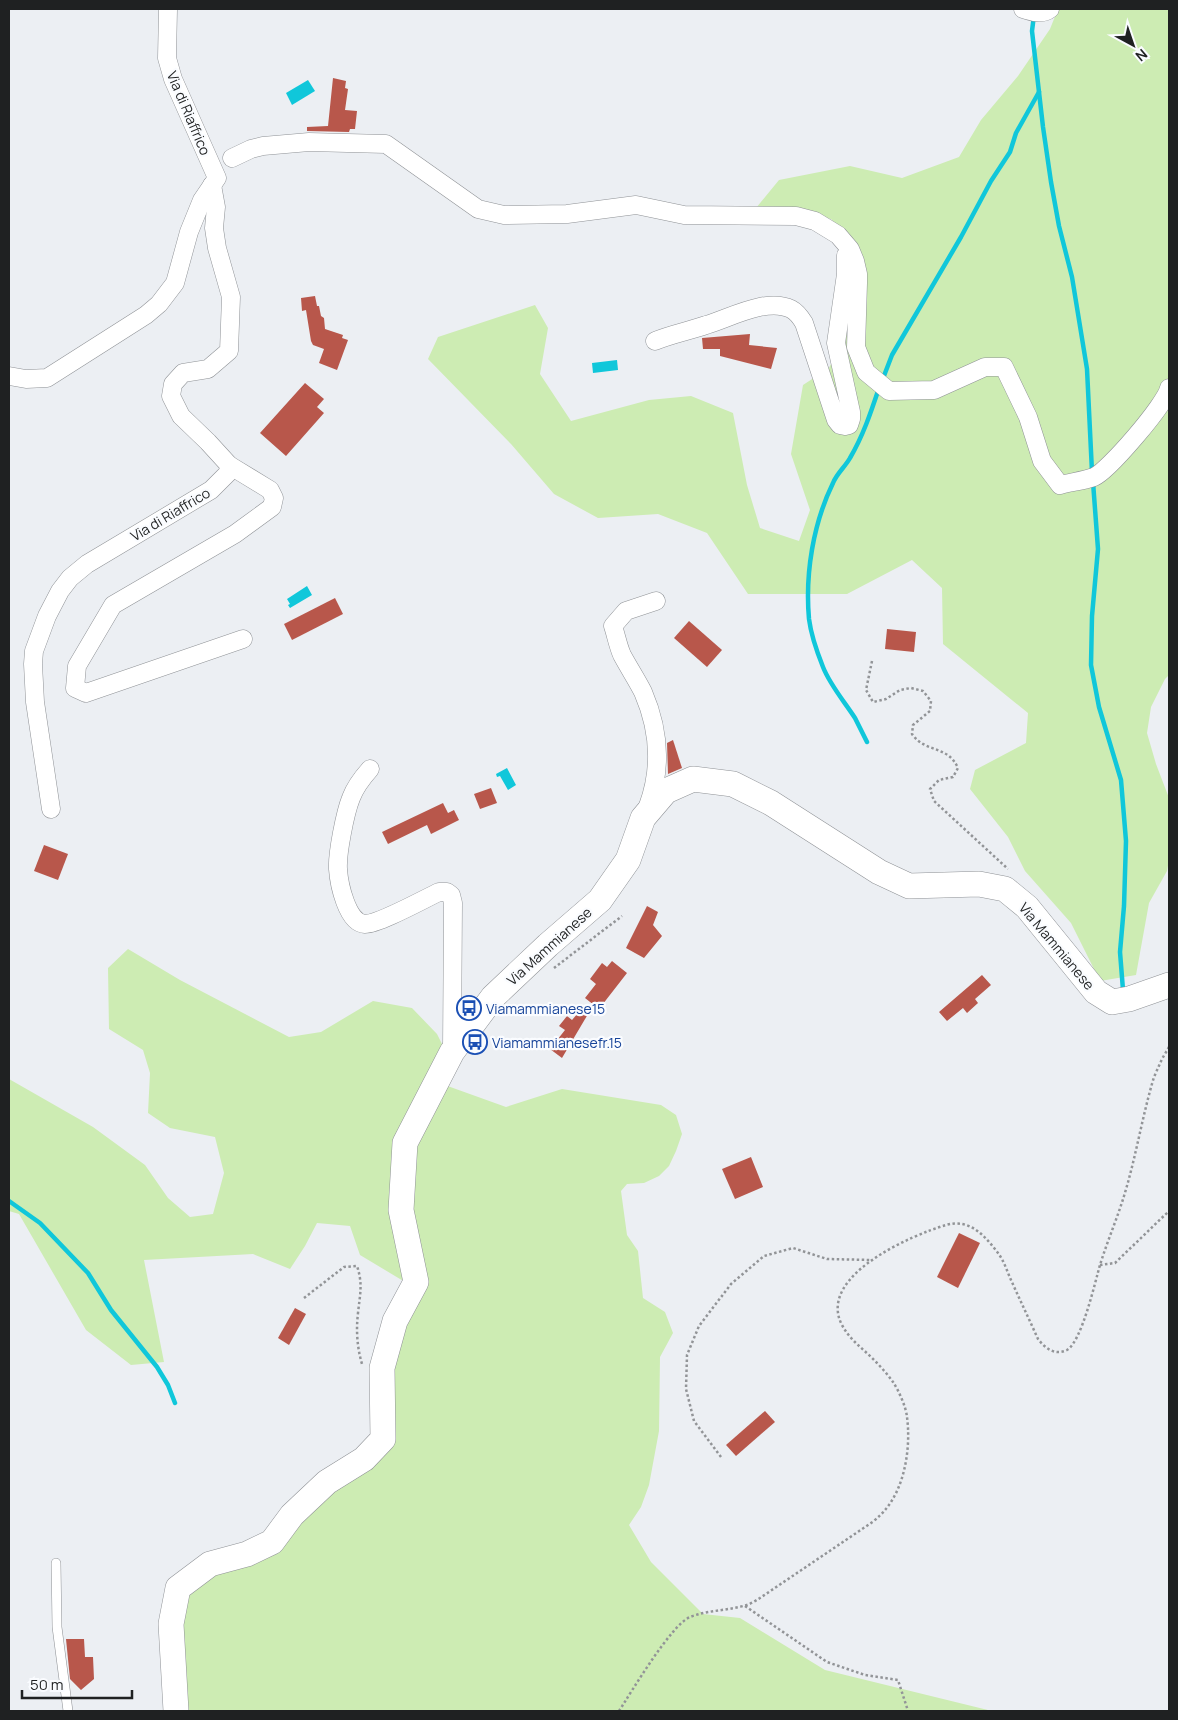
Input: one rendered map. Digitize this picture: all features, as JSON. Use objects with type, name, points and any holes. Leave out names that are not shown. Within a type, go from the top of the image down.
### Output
[{"type":"main road","name":"Via Mammianese","points":[[176,1711],[171,1624],[178,1588],[210,1564],[247,1554],[272,1542],[292,1515],[327,1482],[364,1459],[383,1439],[382,1368],[395,1321],[416,1282],[401,1210],[405,1142],[452,1052],[494,997],[548,945],[600,900],[628,860],[643,818],[666,790],[693,779],[733,784],[771,803],[879,872],[910,886],[979,884],[1005,889],[1027,907],[1096,992],[1112,1002],[1129,999],[1169,985]]},
{"type":"street","name":"Via di Riaffrico","points":[[51,809],[35,702],[33,664],[34,651],[47,616],[60,591],[70,578],[87,564],[212,490],[228,473],[229,465],[181,416],[171,396],[173,384],[184,373],[208,369],[229,351],[231,297],[217,248],[214,228],[216,207],[215,181],[173,79],[167,58],[168,9]]},
{"type":"street","points":[[1024,9],[1036,13],[1050,9]]},
{"type":"street","points":[[232,158],[251,149],[263,146],[309,142],[386,144],[478,209],[504,215],[567,214],[636,206],[684,215],[796,216],[815,221],[838,236],[850,249],[858,274],[856,348],[866,372],[889,391],[934,390],[985,367],[1004,367],[1028,417],[1042,461],[1060,485],[1096,477],[1124,450],[1160,405],[1169,388]]},
{"type":"street","points":[[9,376],[26,379],[46,378],[146,315],[160,304],[175,283],[189,232],[202,200],[242,143]]},
{"type":"street","points":[[655,341],[670,334],[707,325],[760,308],[774,306],[791,309],[804,323],[836,420],[840,425],[845,426],[849,424],[851,412],[836,343],[847,258],[844,245],[838,236]]},
{"type":"street","points":[[229,465],[270,490],[274,498],[272,507],[235,534],[113,605],[77,666],[75,688],[86,692],[243,639]]},
{"type":"street","points":[[643,818],[655,787],[658,760],[653,722],[643,692],[621,653],[613,626],[626,611],[656,601]]},
{"type":"street","points":[[370,769],[352,795],[344,823],[338,868],[348,911],[355,920],[364,924],[376,922],[439,892],[447,892],[451,895],[453,903],[452,1052]]},
{"type":"lane","points":[[56,1563],[57,1627],[68,1711]]},
{"type":"path","points":[[872,661],[866,690],[873,702],[886,699],[900,690],[911,688],[922,691],[931,701],[930,712],[913,725],[912,734],[917,741],[944,751],[954,759],[958,768],[953,777],[939,780],[930,789],[934,801],[1012,873]]},
{"type":"path","points":[[553,969],[622,916]]},
{"type":"path","points":[[619,1711],[661,1648],[688,1618],[704,1612],[745,1606],[760,1598],[874,1521],[886,1510],[897,1492],[904,1470],[908,1440],[907,1415],[894,1384],[876,1362],[846,1332],[840,1322],[837,1310],[840,1295],[847,1282],[871,1260],[932,1230],[949,1225],[964,1224],[979,1231],[1001,1256],[1038,1339],[1044,1347],[1060,1352],[1068,1349],[1075,1340],[1092,1298],[1100,1265],[1124,1196],[1154,1077],[1169,1047]]},
{"type":"path","points":[[1100,1265],[1116,1263],[1169,1210]]},
{"type":"path","points":[[721,1457],[694,1421],[686,1389],[687,1355],[700,1326],[730,1284],[764,1256],[793,1248],[827,1259],[871,1260]]},
{"type":"path","points":[[304,1298],[344,1267],[357,1266],[362,1279],[356,1334],[358,1352],[364,1368],[383,1383]]},
{"type":"path","points":[[745,1606],[827,1662],[865,1675],[898,1680],[908,1711]]},
{"type":"green space","points":[[1058,9],[1169,9],[1169,675],[1165,679],[1151,707],[1147,733],[1169,798],[1169,860],[1167,871],[1149,903],[1136,975],[1100,981],[1071,923],[1025,871],[1008,837],[970,789],[975,770],[1026,743],[1028,713],[943,644],[942,588],[912,560],[847,594],[748,594],[707,533],[658,514],[598,518],[554,494],[511,444],[428,359],[438,337],[535,305],[548,328],[540,374],[571,421],[649,400],[691,396],[733,413],[747,485],[760,528],[799,541],[810,510],[791,454],[803,385],[829,368],[844,337],[861,253],[831,219],[756,208],[779,180],[850,166],[902,178],[959,157],[981,120],[1018,76],[1050,29]]},
{"type":"green space","points":[[128,949],[180,980],[289,1037],[321,1032],[373,1001],[412,1008],[437,1034],[445,1050],[398,1149],[405,1282],[360,1255],[350,1226],[317,1223],[290,1269],[253,1254],[144,1260],[164,1362],[131,1365],[86,1330],[19,1214],[9,1211],[9,1079],[93,1127],[145,1165],[168,1198],[190,1217],[213,1214],[224,1173],[215,1137],[170,1128],[148,1113],[150,1073],[143,1050],[109,1029],[108,968]]},
{"type":"green space","points":[[442,1084],[506,1107],[562,1089],[661,1105],[676,1115],[682,1134],[669,1166],[659,1176],[644,1183],[627,1184],[621,1191],[627,1235],[638,1251],[643,1298],[665,1312],[673,1333],[660,1357],[659,1431],[649,1485],[641,1507],[629,1525],[651,1562],[703,1614],[740,1618],[825,1670],[992,1711],[182,1711],[177,1617],[191,1587],[374,1461],[393,1352],[418,1303],[409,1195],[416,1142]]},
{"type":"water","points":[[308,80],[315,91],[292,105],[286,93]]},
{"type":"water","points":[[617,360],[618,370],[593,373],[592,363]]},
{"type":"water","points":[[307,586],[312,595],[290,608],[287,599]]},
{"type":"water","points":[[507,768],[516,785],[508,790],[500,776],[497,777],[496,774]]},
{"type":"building","points":[[333,78],[346,81],[345,88],[348,89],[345,110],[357,111],[355,129],[350,129],[349,132],[307,131],[307,127],[328,126]]},
{"type":"building","points":[[315,296],[321,316],[324,318],[325,329],[343,335],[342,338],[348,340],[337,370],[319,363],[324,349],[313,345],[306,310],[302,311],[301,298]]},
{"type":"building","points":[[750,334],[749,345],[777,348],[771,369],[720,356],[720,349],[703,349],[702,338]]},
{"type":"building","points":[[305,383],[324,399],[317,407],[324,413],[286,456],[260,433]]},
{"type":"building","points":[[335,598],[343,614],[292,640],[284,624]]},
{"type":"building","points":[[689,621],[722,650],[707,667],[674,638]]},
{"type":"building","points":[[887,629],[916,632],[914,652],[885,649]]},
{"type":"building","points":[[673,740],[682,768],[668,774],[667,743]]},
{"type":"building","points":[[491,788],[497,803],[480,809],[474,794]]},
{"type":"building","points":[[443,803],[448,813],[454,810],[459,820],[431,834],[427,825],[388,844],[382,832]]},
{"type":"building","points":[[44,845],[68,854],[58,880],[34,871]]},
{"type":"building","points":[[647,906],[658,912],[653,925],[662,936],[644,958],[626,948]]},
{"type":"building","points":[[612,961],[627,973],[599,1009],[585,998],[596,984],[590,979],[602,963],[607,967]]},
{"type":"building","points":[[982,975],[991,985],[975,999],[978,1003],[967,1013],[963,1008],[947,1021],[939,1012]]},
{"type":"building","points":[[585,1005],[591,1009],[562,1058],[550,1049],[565,1030],[559,1026],[567,1016],[572,1020]]},
{"type":"building","points":[[751,1157],[763,1187],[735,1199],[722,1169]]},
{"type":"building","points":[[959,1233],[980,1243],[958,1288],[937,1277]]},
{"type":"building","points":[[295,1308],[306,1314],[289,1345],[278,1338]]},
{"type":"building","points":[[765,1411],[775,1422],[736,1456],[726,1445]]},
{"type":"building","points":[[66,1639],[84,1639],[85,1657],[93,1657],[94,1679],[81,1690],[70,1679]]},
{"type":"waterway","points":[[1034,15],[1032,31],[1051,182],[1059,226],[1072,277],[1087,369],[1092,472]]},
{"type":"waterway","points":[[882,381],[892,355],[961,237],[991,181],[1010,152],[1016,133],[1039,92]]},
{"type":"waterway","points":[[867,742],[855,718],[829,680],[823,667],[809,619],[808,585],[812,550],[820,515],[835,479],[859,441],[879,388]]},
{"type":"waterway","points":[[1093,482],[1098,549],[1092,616],[1091,665],[1099,707],[1121,780],[1126,841],[1124,906],[1120,952],[1123,990]]},
{"type":"waterway","points":[[9,1201],[40,1223],[88,1273],[111,1310],[157,1367],[168,1385],[175,1403]]},
{"type":"place","name":"Viamammianese15","points":[[469,1008]]},
{"type":"place","name":"Viamammianesefr.15","points":[[475,1042]]}]
